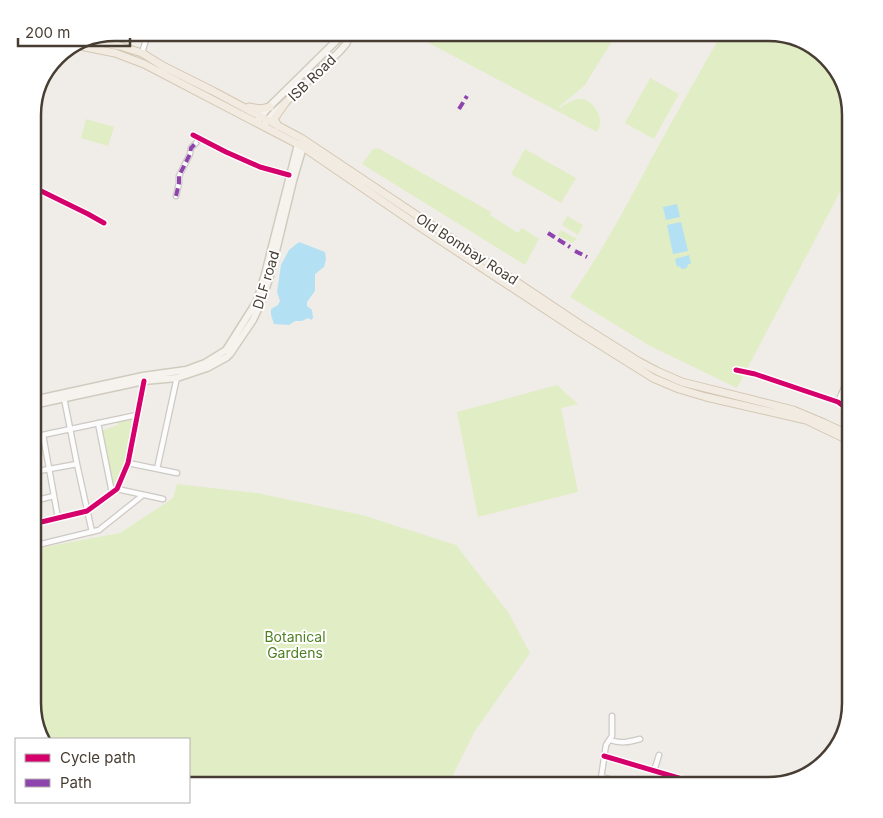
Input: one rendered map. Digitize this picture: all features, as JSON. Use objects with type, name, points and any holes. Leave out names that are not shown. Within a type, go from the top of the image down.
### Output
[{"type":"main road","name":"ISB Road","points":[[262,121],[270,107],[337,41]]},
{"type":"main road","name":"ISB Road","points":[[262,121],[286,102],[339,52],[347,41]]},
{"type":"main road","name":"Old Bombay Road","points":[[102,43],[120,46],[142,54],[153,65],[234,102],[411,220],[570,321],[657,371],[682,382],[793,410],[842,432]]},
{"type":"main road","points":[[86,47],[115,53],[153,65],[262,121]]},
{"type":"main road","points":[[234,102],[257,109],[270,107]]},
{"type":"main road","points":[[278,126],[274,119],[286,102]]},
{"type":"main road","name":"Old Bombay Road","points":[[262,121],[278,126],[301,138],[570,321],[634,367],[653,378],[679,389],[806,420],[842,437]]},
{"type":"main road","points":[[228,352],[257,301],[290,175],[300,146]]},
{"type":"main road","name":"DLF road","points":[[41,403],[207,368],[227,357],[228,352],[252,320],[261,303],[270,276],[300,146]]},
{"type":"main road","points":[[41,398],[143,376],[177,374]]},
{"type":"street","points":[[142,54],[145,41]]},
{"type":"street","points":[[193,135],[260,167],[290,175]]},
{"type":"street","points":[[176,196],[179,176],[191,148],[200,139]]},
{"type":"street","points":[[41,191],[104,223]]},
{"type":"street","points":[[736,370],[755,374],[842,405]]},
{"type":"street","points":[[157,469],[177,374]]},
{"type":"street","points":[[41,522],[87,511],[117,489],[128,463],[144,381]]},
{"type":"street","points":[[838,402],[842,393]]},
{"type":"street","points":[[64,398],[92,532]]},
{"type":"street","points":[[58,518],[43,436],[137,415]]},
{"type":"street","points":[[98,423],[112,493]]},
{"type":"street","points":[[128,463],[177,473]]},
{"type":"street","points":[[41,471],[77,464]]},
{"type":"street","points":[[117,489],[163,499]]},
{"type":"street","points":[[41,544],[99,530],[144,495]]},
{"type":"street","points":[[41,500],[54,496]]},
{"type":"street","points":[[602,777],[606,745],[613,731],[612,716]]},
{"type":"street","points":[[610,740],[626,743],[640,739]]},
{"type":"street","points":[[654,771],[659,755]]},
{"type":"street","points":[[604,756],[675,777]]},
{"type":"green space","points":[[536,41],[540,43],[541,41],[612,41],[585,85],[559,107],[578,99],[590,102],[596,108],[599,116],[600,126],[597,132],[427,42]]},
{"type":"green space","points":[[717,41],[768,41],[796,47],[820,63],[834,82],[839,96],[842,110],[842,188],[737,388],[650,346],[570,297],[614,228]]},
{"type":"green space","points":[[650,78],[679,94],[654,139],[625,123]]},
{"type":"green space","points":[[86,119],[114,127],[108,146],[81,138]]},
{"type":"green space","points":[[378,148],[491,212],[490,215],[518,233],[522,228],[539,239],[525,265],[362,164],[372,150]]},
{"type":"green space","points":[[525,149],[576,178],[561,203],[511,174]]},
{"type":"green space","points":[[567,216],[583,225],[578,235],[562,225]]},
{"type":"green space","points":[[561,230],[577,239],[572,243],[557,235]]},
{"type":"green space","points":[[557,385],[578,404],[561,408],[578,492],[478,517],[457,412]]},
{"type":"green space","points":[[132,417],[129,443],[121,476],[118,485],[113,485],[101,431],[118,425],[117,420]]},
{"type":"green space","name":"Botanical Gardens","points":[[177,484],[257,493],[362,515],[456,545],[508,612],[530,653],[475,731],[452,777],[190,777],[190,738],[50,738],[41,708],[41,548],[120,533],[173,498]]},
{"type":"water","points":[[677,204],[680,217],[666,220],[663,207]]},
{"type":"water","points":[[681,222],[688,251],[673,254],[667,225]]},
{"type":"water","points":[[299,242],[325,252],[324,267],[315,274],[315,291],[307,302],[307,306],[312,310],[313,318],[311,320],[308,318],[302,321],[295,321],[289,325],[274,324],[271,309],[278,305],[280,301],[277,292],[281,265],[289,250]]},
{"type":"water","points":[[689,255],[691,264],[688,264],[687,268],[677,267],[675,259]]},
{"type":"marked path","points":[[459,109],[467,96]]},
{"type":"marked path","points":[[176,196],[179,176],[191,148],[200,139]]},
{"type":"marked path","points":[[548,233],[570,247]]},
{"type":"marked path","points":[[575,251],[587,257]]},
{"type":"cycle path","points":[[193,135],[260,167],[289,175]]},
{"type":"cycle path","points":[[41,191],[104,223]]},
{"type":"cycle path","points":[[736,370],[755,374],[842,405]]},
{"type":"cycle path","points":[[41,522],[87,511],[117,489],[128,463],[144,381]]},
{"type":"cycle path","points":[[604,756],[675,777]]}]
